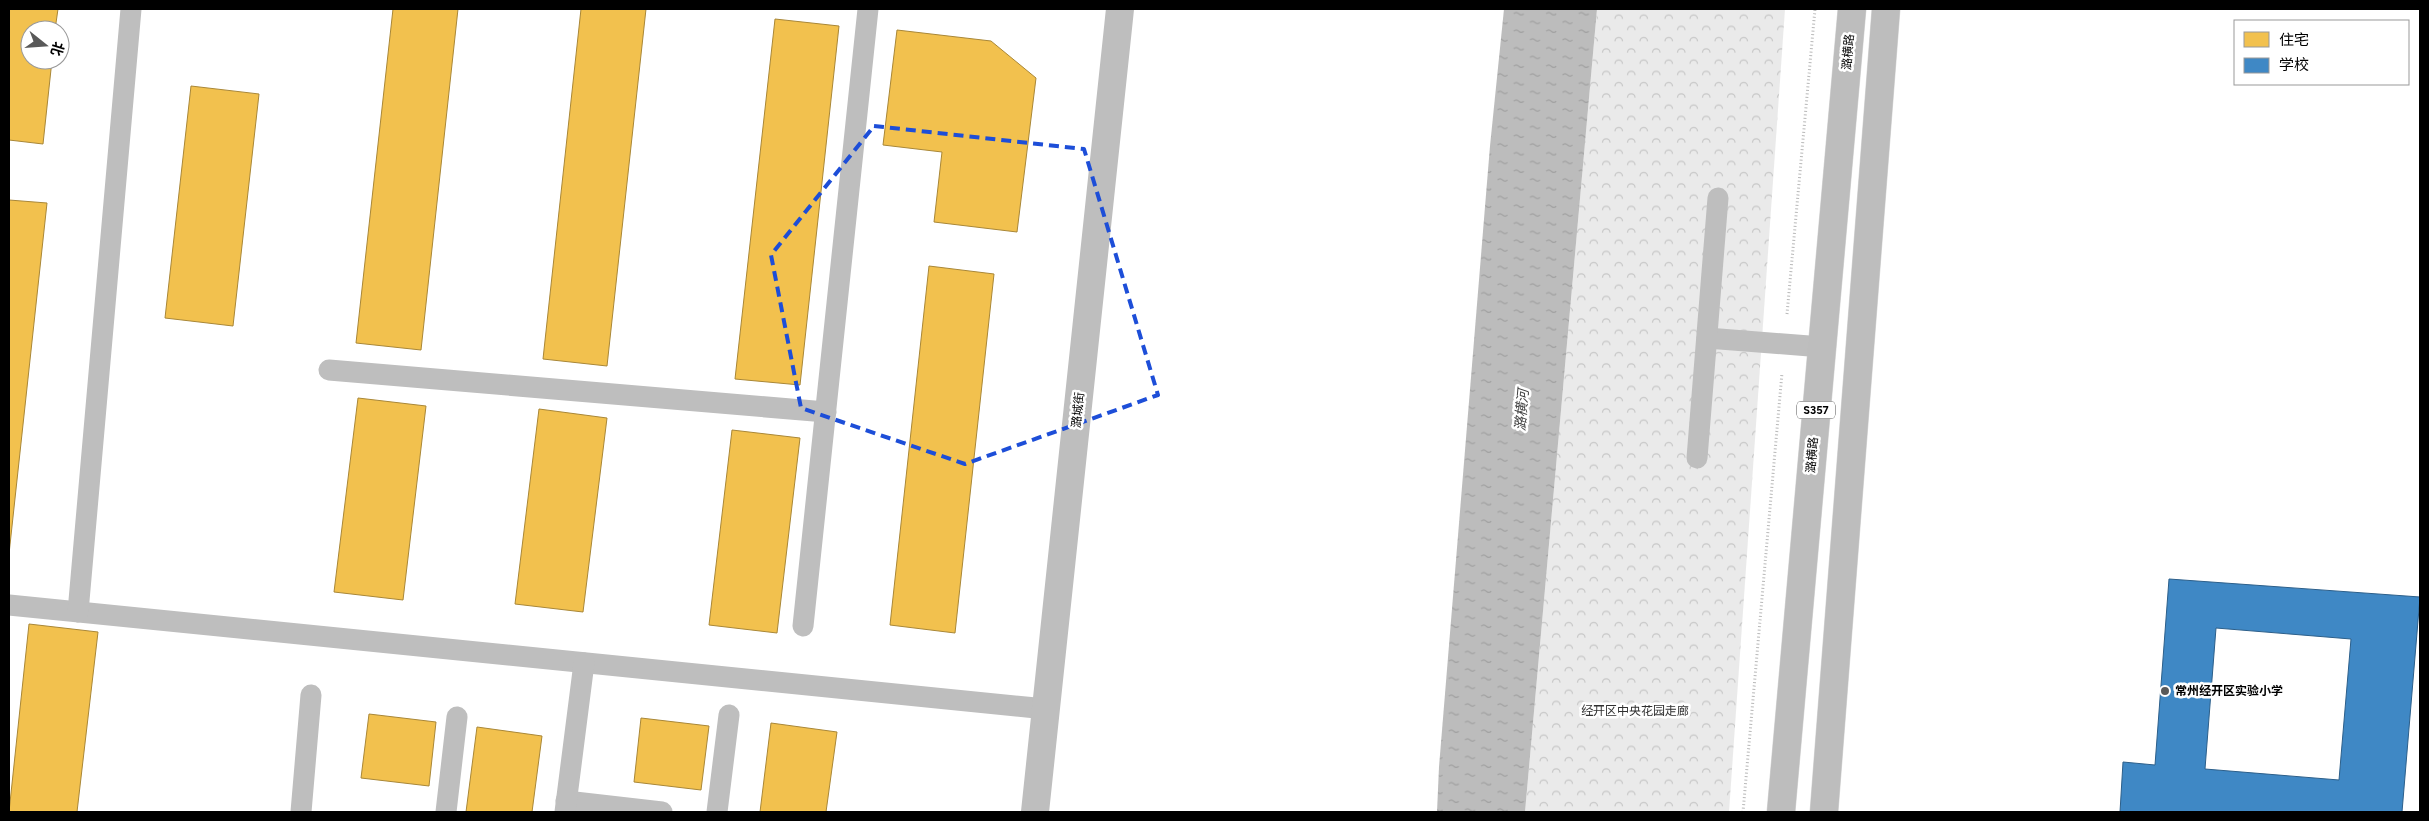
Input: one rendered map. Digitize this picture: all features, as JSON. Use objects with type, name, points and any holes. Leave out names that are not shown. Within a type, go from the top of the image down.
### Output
[{"type":"main road","name":"潞横路","points":[[1780,812],[1852,9]]},
{"type":"main road","points":[[1824,812],[1886,9]]},
{"type":"street","name":"潞城街","points":[[1035,812],[1120,9]]},
{"type":"lane","points":[[78,612],[131,9]]},
{"type":"lane","points":[[803,626],[868,9]]},
{"type":"lane","points":[[1697,458],[1718,198]]},
{"type":"lane","points":[[1707,338],[1822,347]]},
{"type":"lane","points":[[329,370],[826,412]]},
{"type":"lane","points":[[9,605],[1046,709]]},
{"type":"lane","points":[[584,663],[566,806],[662,812]]},
{"type":"lane","points":[[301,812],[311,695]]},
{"type":"lane","points":[[717,812],[729,715]]},
{"type":"lane","points":[[446,812],[457,717]]},
{"type":"path","points":[[1743,812],[1815,9]]},
{"type":"highlighted area","points":[[874,126],[1084,149],[1158,395],[965,464],[801,408],[771,255]]},
{"type":"green space","name":"经开区中央花园走廊","points":[[1597,9],[1785,9],[1729,812],[1525,812]]},
{"type":"water","name":"潞横河","points":[[1504,9],[1597,9],[1525,812],[1437,812],[1439,767],[1490,146]]},
{"type":"building: 住宅","points":[[9,9],[58,9],[56,20],[20,20],[20,70],[51,70],[43,144],[9,140]]},
{"type":"building: 住宅","points":[[393,9],[458,9],[421,350],[356,343]]},
{"type":"building: 住宅","points":[[581,9],[646,9],[607,366],[543,359]]},
{"type":"building: 住宅","points":[[775,19],[839,26],[800,385],[735,379]]},
{"type":"building: 住宅","points":[[897,30],[991,41],[1036,78],[1017,232],[934,222],[942,152],[883,145]]},
{"type":"building: 住宅","points":[[191,86],[259,94],[233,326],[165,318]]},
{"type":"building: 住宅","points":[[9,200],[47,203],[9,554]]},
{"type":"building: 住宅","points":[[929,266],[994,274],[955,633],[890,625]]},
{"type":"building: 住宅","points":[[358,398],[426,406],[403,600],[334,592]]},
{"type":"building: 住宅","points":[[539,409],[607,418],[583,612],[515,604]]},
{"type":"building: 住宅","points":[[732,430],[800,438],[777,633],[709,625]]},
{"type":"building: 住宅","points":[[29,624],[98,632],[77,812],[9,812]]},
{"type":"building: 住宅","points":[[369,714],[436,722],[429,786],[361,778]]},
{"type":"building: 住宅","points":[[641,718],[709,726],[701,790],[634,782]]},
{"type":"building: 住宅","points":[[771,723],[837,732],[826,812],[760,812]]},
{"type":"building: 住宅","points":[[477,727],[542,736],[532,812],[466,812]]},
{"type":"building: 学校","points":[[2169,579],[2420,597],[2402,812],[2120,812],[2123,762],[2155,765]],"holes":[[[2216,628],[2351,639],[2339,780],[2205,769]]]},
{"type":"place","name":"常州经开区实验小学","points":[[2165,691]]}]
